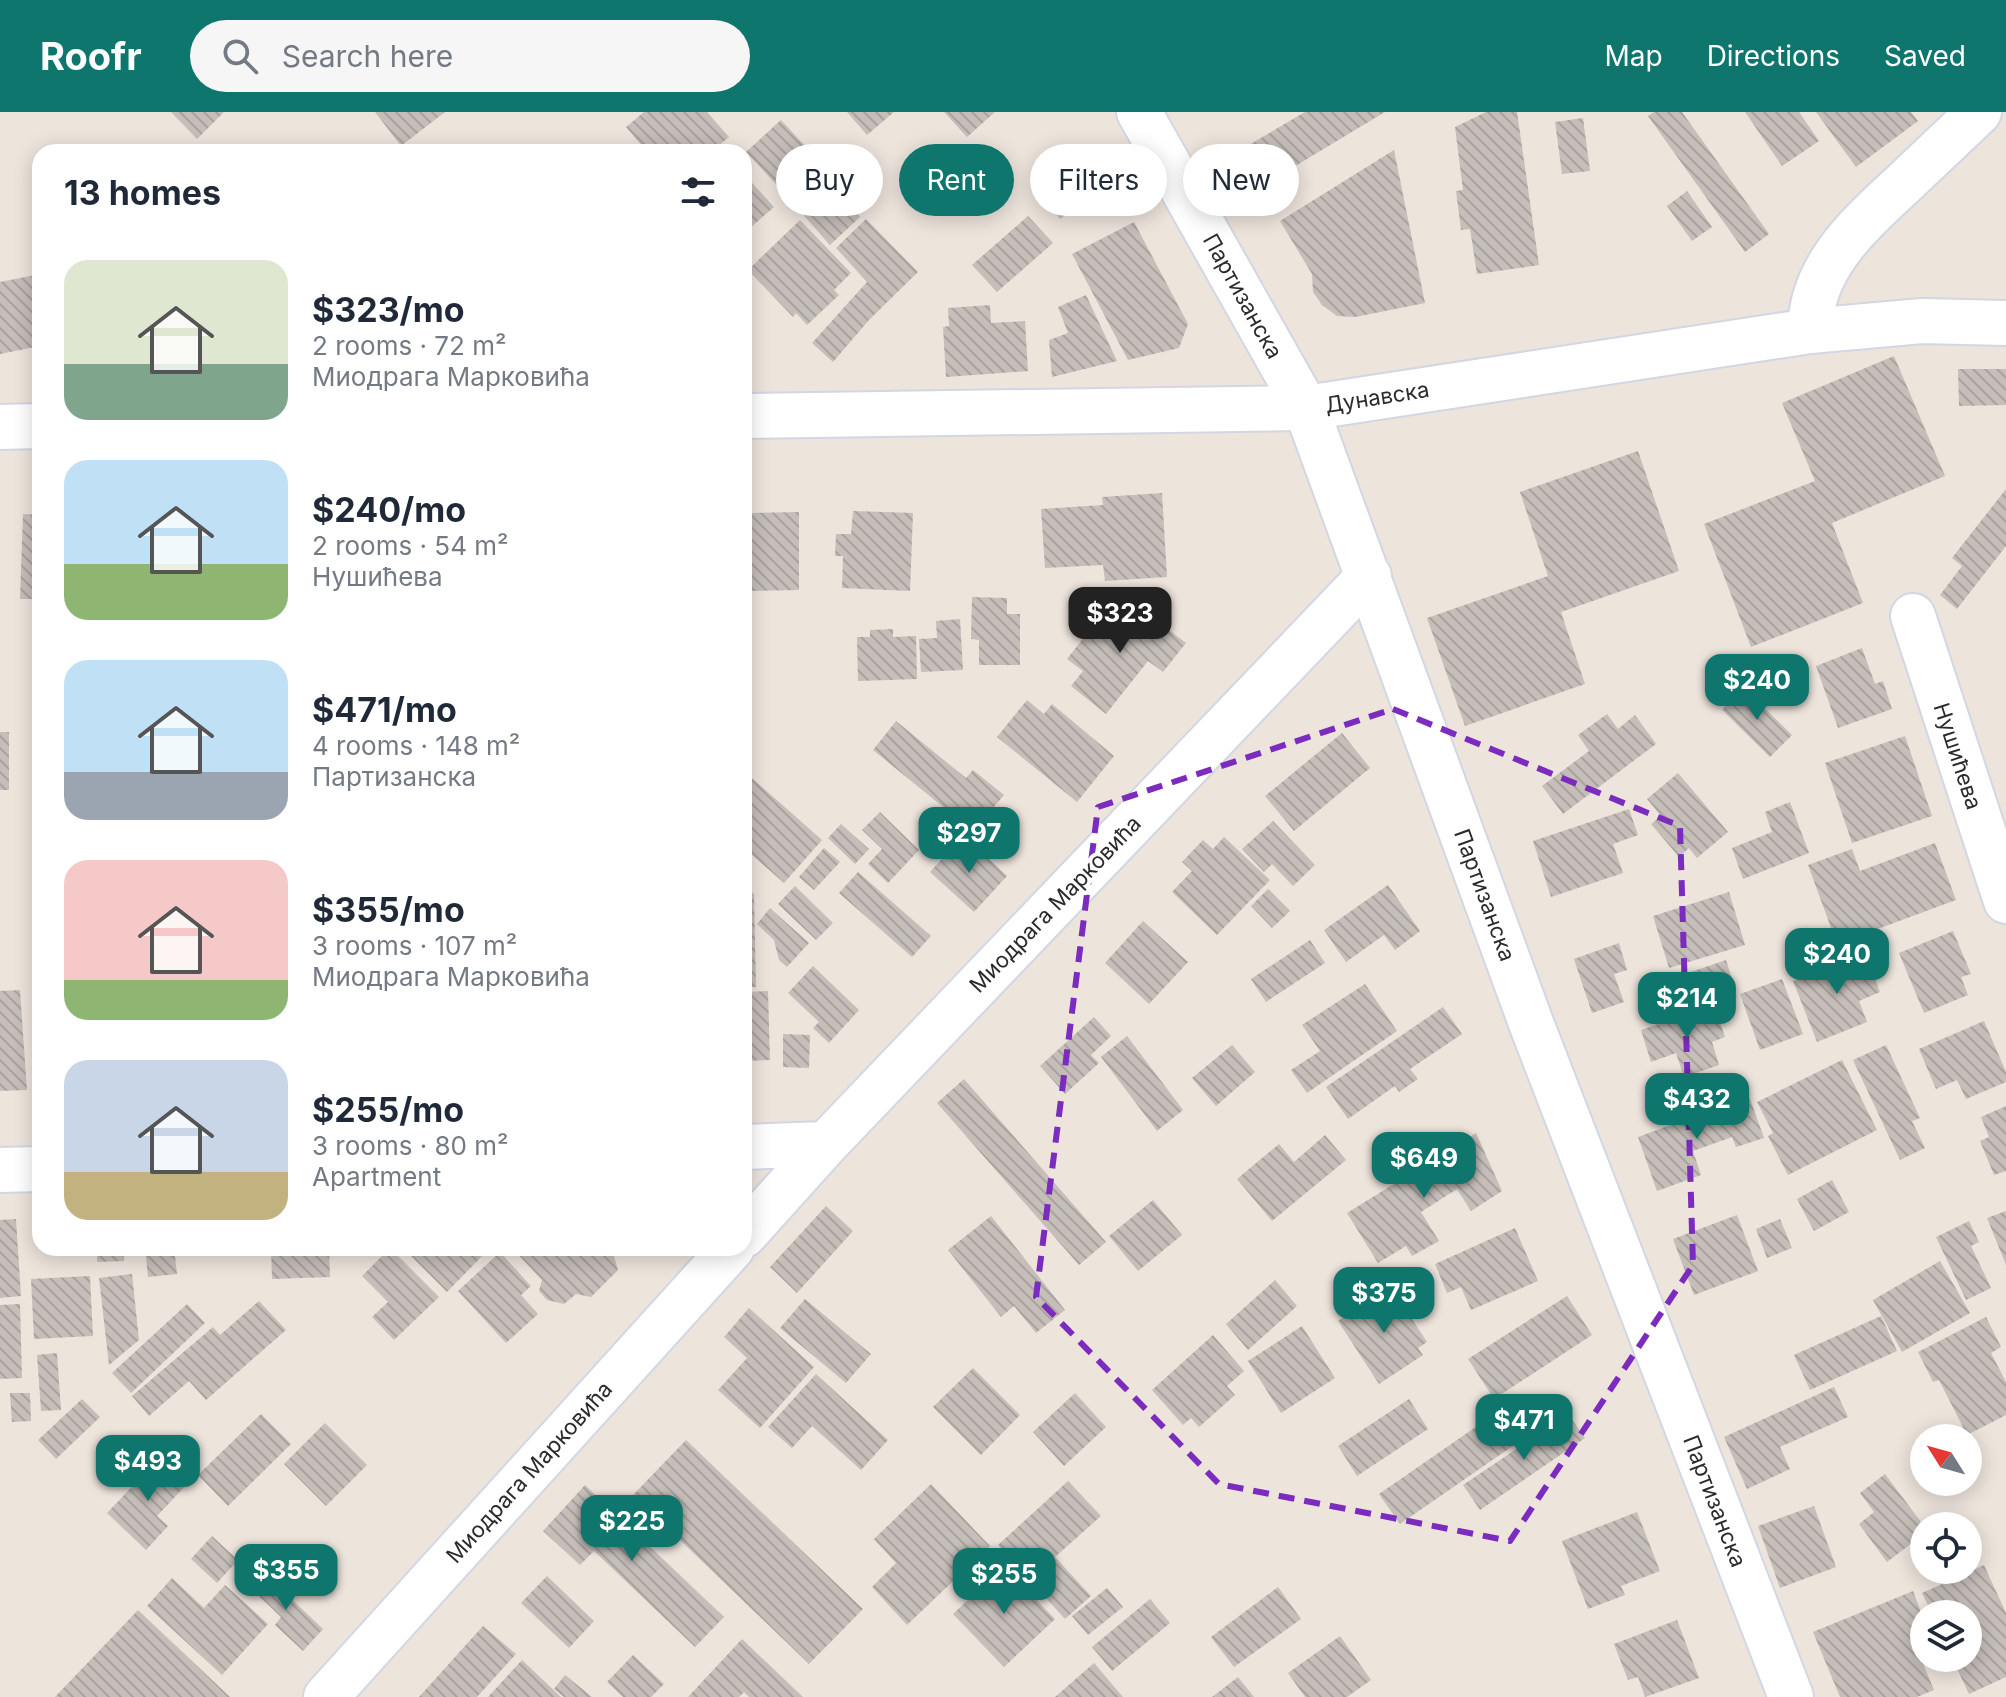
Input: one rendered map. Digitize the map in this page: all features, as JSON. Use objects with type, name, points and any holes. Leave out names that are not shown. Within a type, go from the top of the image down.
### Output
[{"type":"street","name":"Партизанска","points":[[1139,112],[1306,408],[1531,1023],[1791,1697]]},
{"type":"street","points":[[1810,331],[1811,316],[1826,270],[1849,235],[1979,112]]},
{"type":"street","name":"Дунавска","points":[[752,416],[1306,408],[1810,331],[1922,321],[2006,323]]},
{"type":"street","points":[[0,427],[32,426]]},
{"type":"street","name":"Миодрага Марковића","points":[[752,1226],[826,1144],[1369,576]]},
{"type":"street","name":"Нушићева","points":[[1913,616],[2005,897]]},
{"type":"street","points":[[752,1147],[826,1144]]},
{"type":"street","points":[[0,1170],[32,1169]]},
{"type":"street","name":"Миодрага Марковића","points":[[326,1697],[725,1256]]},
{"type":"highlighted area","points":[[1393,709],[1680,826],[1693,1265],[1510,1541],[1219,1484],[1036,1297],[1098,807]]},
{"type":"building","points":[[171,112],[224,112],[197,139]]},
{"type":"building","points":[[375,112],[445,112],[404,144],[399,144]]},
{"type":"building","points":[[644,112],[707,112],[729,137],[721,144],[640,144],[626,127]]},
{"type":"building","points":[[847,112],[894,112],[867,135]]},
{"type":"building","points":[[944,112],[995,112],[967,137]]},
{"type":"building","points":[[1305,112],[1385,112],[1299,164],[1299,144],[1251,144]]},
{"type":"building","points":[[1486,112],[1517,112],[1539,265],[1477,274],[1470,229],[1461,230],[1456,191],[1463,190],[1455,127]]},
{"type":"building","points":[[1654,112],[1682,112],[1769,234],[1745,252],[1648,116]]},
{"type":"building","points":[[1745,112],[1799,112],[1819,141],[1782,166]]},
{"type":"building","points":[[1816,112],[1911,112],[1918,121],[1856,167]]},
{"type":"building","points":[[1583,118],[1590,171],[1562,174],[1555,122]]},
{"type":"building","points":[[781,120],[803,144],[776,144],[776,184],[752,158],[752,147]]},
{"type":"building","points":[[1394,150],[1425,303],[1355,317],[1337,316],[1322,305],[1313,292],[1312,274],[1280,221],[1288,216],[1299,216],[1299,209]]},
{"type":"building","points":[[752,183],[774,207],[752,226]]},
{"type":"building","points":[[1687,191],[1712,227],[1692,241],[1667,206]]},
{"type":"building","points":[[804,216],[859,216],[860,217],[830,245]]},
{"type":"building","points":[[1028,216],[1053,243],[997,292],[972,265]]},
{"type":"building","points":[[866,219],[918,272],[869,320],[833,362],[812,343],[867,282],[836,248]]},
{"type":"building","points":[[800,220],[851,273],[834,290],[839,295],[807,325],[796,313],[793,317],[752,274],[752,266]]},
{"type":"building","points":[[1134,222],[1188,324],[1179,348],[1128,360],[1072,254]]},
{"type":"building","points":[[32,276],[32,348],[0,354],[0,282]]},
{"type":"building","points":[[1086,295],[1117,361],[1052,377],[1049,340],[1068,333],[1058,307]]},
{"type":"building","points":[[990,305],[991,323],[1025,321],[1028,371],[946,377],[943,327],[949,326],[948,308]]},
{"type":"building","points":[[1894,356],[1945,476],[1832,523],[1863,603],[1751,647],[1704,524],[1815,481],[1782,403]]},
{"type":"building","points":[[1958,369],[2006,369],[2006,405],[1959,406]]},
{"type":"building","points":[[1638,451],[1679,571],[1561,612],[1585,684],[1465,726],[1427,618],[1548,576],[1520,492]]},
{"type":"building","points":[[2006,489],[2006,546],[1957,609],[1940,595],[1962,566],[1952,558]]},
{"type":"building","points":[[1162,493],[1167,577],[1105,581],[1103,565],[1045,568],[1041,509],[1103,505],[1102,497]]},
{"type":"building","points":[[853,511],[913,513],[910,591],[842,588],[843,556],[835,556],[836,534],[851,534]]},
{"type":"building","points":[[799,512],[799,590],[752,591],[752,513]]},
{"type":"building","points":[[23,514],[32,515],[32,599],[20,599]]},
{"type":"building","points":[[972,597],[1007,598],[1007,614],[1020,614],[1020,665],[979,665],[979,640],[971,639]]},
{"type":"building","points":[[1110,604],[1137,625],[1147,613],[1186,643],[1163,672],[1148,661],[1106,714],[1071,686],[1083,671],[1067,659]]},
{"type":"building","points":[[960,619],[963,670],[921,672],[919,639],[937,638],[936,621]]},
{"type":"building","points":[[893,629],[893,637],[916,636],[917,679],[858,681],[857,637],[870,637],[870,630]]},
{"type":"building","points":[[1862,648],[1875,684],[1883,681],[1892,709],[1838,728],[1816,666]]},
{"type":"building","points":[[1744,688],[1792,735],[1770,757],[1722,710]]},
{"type":"building","points":[[1027,700],[1044,714],[1052,704],[1114,756],[1077,802],[997,737]]},
{"type":"building","points":[[1607,714],[1618,729],[1635,715],[1656,744],[1563,814],[1542,786],[1589,751],[1578,735]]},
{"type":"building","points":[[896,721],[966,778],[973,770],[1004,795],[993,808],[1015,826],[996,850],[873,750]]},
{"type":"building","points":[[0,732],[9,732],[9,790],[0,790]]},
{"type":"building","points":[[1342,733],[1370,768],[1294,831],[1265,796]]},
{"type":"building","points":[[1905,736],[1932,816],[1852,843],[1825,763]]},
{"type":"building","points":[[1678,773],[1728,832],[1697,858],[1689,848],[1679,857],[1651,824],[1661,816],[1647,799]]},
{"type":"building","points":[[752,778],[822,840],[784,883],[752,855]]},
{"type":"building","points":[[1790,802],[1809,853],[1743,879],[1732,848],[1772,832],[1765,812]]},
{"type":"building","points":[[1629,809],[1638,835],[1613,844],[1623,873],[1551,897],[1533,841]]},
{"type":"building","points":[[880,812],[919,850],[888,883],[868,864],[882,849],[862,830]]},
{"type":"building","points":[[1273,821],[1315,865],[1293,886],[1272,864],[1264,872],[1242,849]]},
{"type":"building","points":[[841,824],[869,849],[855,864],[828,838]]},
{"type":"building","points":[[1224,837],[1270,880],[1217,935],[1172,892],[1192,871],[1182,862],[1203,840],[1213,849]]},
{"type":"building","points":[[970,841],[1007,876],[974,912],[930,872],[951,849],[957,855]]},
{"type":"building","points":[[1935,843],[1956,900],[1837,944],[1808,865],[1852,849],[1860,871]]},
{"type":"building","points":[[824,848],[840,862],[814,890],[799,877]]},
{"type":"building","points":[[858,872],[931,936],[912,957],[839,893]]},
{"type":"building","points":[[1388,885],[1420,931],[1395,950],[1384,935],[1346,962],[1324,930]]},
{"type":"building","points":[[795,886],[833,923],[816,940],[778,904]]},
{"type":"building","points":[[1268,889],[1290,911],[1272,928],[1251,906]]},
{"type":"building","points":[[752,892],[754,894],[756,987],[752,987]]},
{"type":"building","points":[[1729,892],[1745,945],[1669,968],[1653,916]]},
{"type":"building","points":[[770,908],[809,943],[787,967],[779,960],[774,940],[757,924]]},
{"type":"building","points":[[1143,921],[1188,962],[1149,1004],[1105,963]]},
{"type":"building","points":[[1953,931],[1971,974],[1961,977],[1968,995],[1924,1013],[1899,953]]},
{"type":"building","points":[[1310,940],[1325,963],[1266,1002],[1251,979]]},
{"type":"building","points":[[1619,943],[1627,970],[1614,974],[1624,1002],[1592,1013],[1574,959]]},
{"type":"building","points":[[1865,953],[1880,992],[1859,1001],[1867,1022],[1817,1042],[1793,981]]},
{"type":"building","points":[[1726,960],[1735,988],[1654,1016],[1644,988]]},
{"type":"building","points":[[813,966],[859,1010],[829,1043],[813,1028],[819,1022],[788,993]]},
{"type":"building","points":[[1782,979],[1803,1034],[1760,1050],[1740,994]]},
{"type":"building","points":[[1365,984],[1397,1031],[1307,1093],[1291,1070],[1320,1051],[1302,1025]]},
{"type":"building","points":[[20,990],[27,1090],[0,1091],[0,991]]},
{"type":"building","points":[[768,991],[770,1060],[752,1061],[752,992]]},
{"type":"building","points":[[1714,1005],[1725,1037],[1712,1042],[1719,1065],[1684,1077],[1676,1053],[1651,1062],[1641,1030]]},
{"type":"building","points":[[1443,1007],[1462,1034],[1410,1069],[1418,1079],[1399,1092],[1395,1086],[1348,1119],[1326,1087]]},
{"type":"building","points":[[1094,1017],[1111,1036],[1091,1055],[1099,1063],[1065,1094],[1040,1066]]},
{"type":"building","points":[[1984,1021],[2006,1072],[2006,1082],[1966,1099],[1957,1080],[1936,1089],[1919,1049]]},
{"type":"building","points":[[783,1034],[810,1035],[809,1068],[783,1067]]},
{"type":"building","points":[[1127,1036],[1183,1110],[1157,1131],[1101,1057]]},
{"type":"building","points":[[1232,1045],[1255,1072],[1216,1106],[1192,1078]]},
{"type":"building","points":[[1886,1045],[1920,1118],[1912,1121],[1925,1148],[1900,1160],[1853,1060]]},
{"type":"building","points":[[1842,1060],[1877,1130],[1788,1175],[1768,1136],[1773,1133],[1757,1102]]},
{"type":"building","points":[[964,1079],[1106,1242],[1079,1265],[937,1103]]},
{"type":"building","points":[[1749,1096],[1764,1138],[1736,1147],[1732,1137],[1693,1151],[1701,1175],[1657,1191],[1638,1137]]},
{"type":"building","points":[[2006,1106],[2006,1171],[1994,1175],[1980,1141],[1989,1137],[1981,1117]]},
{"type":"building","points":[[1476,1133],[1502,1191],[1471,1211],[1457,1189],[1421,1212],[1439,1241],[1412,1256],[1406,1246],[1378,1263],[1347,1213]]},
{"type":"building","points":[[1325,1135],[1346,1160],[1272,1221],[1237,1179],[1279,1144],[1294,1162]]},
{"type":"building","points":[[1832,1180],[1849,1212],[1814,1231],[1797,1199]]},
{"type":"building","points":[[1153,1200],[1182,1235],[1138,1271],[1109,1236]]},
{"type":"building","points":[[826,1206],[853,1231],[797,1293],[770,1267]]},
{"type":"building","points":[[2006,1211],[2006,1265],[1987,1218]]},
{"type":"building","points":[[1737,1215],[1758,1271],[1694,1295],[1673,1239]]},
{"type":"building","points":[[991,1216],[1065,1310],[1036,1333],[1014,1306],[1001,1317],[948,1250]]},
{"type":"building","points":[[16,1219],[21,1296],[0,1298],[0,1220]]},
{"type":"building","points":[[1780,1219],[1792,1248],[1767,1258],[1756,1229]]},
{"type":"building","points":[[1969,1221],[1979,1242],[1971,1246],[1991,1288],[1966,1300],[1936,1237]]},
{"type":"building","points":[[1515,1228],[1538,1281],[1471,1310],[1461,1287],[1447,1293],[1435,1264]]},
{"type":"building","points":[[97,1256],[124,1256],[124,1261],[97,1262]]},
{"type":"building","points":[[146,1256],[175,1256],[177,1274],[148,1277]]},
{"type":"building","points":[[271,1256],[329,1256],[330,1277],[272,1279]]},
{"type":"building","points":[[382,1256],[398,1256],[439,1297],[394,1340],[372,1317],[388,1302],[362,1276]]},
{"type":"building","points":[[411,1256],[482,1256],[447,1292]]},
{"type":"building","points":[[496,1256],[504,1256],[531,1286],[521,1295],[538,1314],[506,1343],[458,1291]]},
{"type":"building","points":[[520,1256],[614,1256],[618,1270],[591,1297],[576,1294],[564,1304],[547,1300],[539,1291],[542,1280]]},
{"type":"building","points":[[1940,1261],[1970,1313],[1902,1352],[1873,1300]]},
{"type":"building","points":[[132,1274],[139,1340],[109,1365],[99,1278]]},
{"type":"building","points":[[90,1276],[93,1336],[34,1339],[31,1279]]},
{"type":"building","points":[[1275,1280],[1297,1306],[1248,1350],[1226,1324]]},
{"type":"building","points":[[1391,1287],[1427,1342],[1418,1348],[1423,1355],[1379,1384],[1338,1321]]},
{"type":"building","points":[[1567,1296],[1592,1335],[1494,1399],[1468,1359]]},
{"type":"building","points":[[805,1299],[871,1354],[846,1383],[780,1328]]},
{"type":"building","points":[[259,1301],[286,1330],[206,1400],[189,1381],[149,1416],[132,1396],[213,1327],[220,1335]]},
{"type":"building","points":[[20,1304],[22,1378],[0,1379],[0,1305]]},
{"type":"building","points":[[187,1304],[205,1323],[131,1393],[112,1373]]},
{"type":"building","points":[[749,1308],[814,1367],[760,1428],[718,1390],[747,1358],[724,1337]]},
{"type":"building","points":[[1881,1316],[1897,1351],[1810,1390],[1794,1355]]},
{"type":"building","points":[[1986,1317],[2001,1347],[1991,1353],[2006,1382],[2006,1415],[1982,1427],[1982,1424],[1961,1424],[1939,1380],[1933,1382],[1918,1352]]},
{"type":"building","points":[[1302,1326],[1335,1378],[1281,1413],[1248,1361]]},
{"type":"building","points":[[1213,1335],[1244,1371],[1227,1386],[1235,1395],[1199,1427],[1191,1418],[1183,1425],[1152,1390]]},
{"type":"building","points":[[57,1353],[61,1410],[41,1411],[37,1355]]},
{"type":"building","points":[[973,1368],[1020,1415],[981,1455],[933,1407]]},
{"type":"building","points":[[816,1374],[888,1440],[861,1470],[812,1426],[792,1448],[768,1427]]},
{"type":"building","points":[[1834,1387],[1848,1417],[1780,1447],[1790,1469],[1747,1489],[1724,1437]]},
{"type":"building","points":[[10,1393],[30,1393],[31,1421],[12,1422]]},
{"type":"building","points":[[1075,1393],[1106,1427],[1064,1466],[1033,1432]]},
{"type":"building","points":[[1522,1395],[1543,1425],[1400,1524],[1379,1494]]},
{"type":"building","points":[[82,1399],[100,1417],[56,1459],[38,1440]]},
{"type":"building","points":[[1409,1399],[1428,1429],[1357,1476],[1338,1446]]},
{"type":"building","points":[[261,1414],[291,1444],[228,1506],[198,1475]]},
{"type":"building","points":[[1568,1414],[1585,1438],[1480,1510],[1463,1485]]},
{"type":"building","points":[[325,1423],[367,1465],[326,1506],[284,1464]]},
{"type":"building","points":[[686,1440],[863,1609],[809,1664],[633,1495]]},
{"type":"building","points":[[160,1457],[188,1483],[157,1516],[168,1526],[146,1550],[107,1513]]},
{"type":"building","points":[[1885,1474],[1914,1512],[1910,1512],[1910,1545],[1887,1562],[1859,1524],[1874,1512],[1860,1493]]},
{"type":"building","points":[[1068,1481],[1101,1516],[1055,1557],[1091,1596],[1065,1619],[998,1545]]},
{"type":"building","points":[[931,1484],[990,1546],[907,1625],[872,1587],[896,1563],[874,1539]]},
{"type":"building","points":[[585,1485],[724,1617],[695,1647],[594,1551],[580,1565],[543,1531]]},
{"type":"building","points":[[1814,1506],[1836,1567],[1780,1588],[1758,1526]]},
{"type":"building","points":[[1637,1512],[1660,1571],[1621,1586],[1625,1595],[1588,1609],[1562,1541]]},
{"type":"building","points":[[212,1536],[238,1560],[217,1583],[191,1559]]},
{"type":"building","points":[[1004,1566],[1055,1619],[1004,1667],[953,1614]]},
{"type":"building","points":[[1982,1566],[2006,1613],[2006,1677],[1969,1694],[1959,1672],[1982,1672],[1982,1600],[1925,1600],[1922,1593],[1942,1584],[1982,1584]]},
{"type":"building","points":[[261,1570],[323,1629],[303,1651],[275,1625],[281,1617],[247,1585]]},
{"type":"building","points":[[547,1576],[594,1621],[569,1648],[521,1603]]},
{"type":"building","points":[[172,1578],[204,1608],[225,1585],[268,1624],[222,1675],[147,1606]]},
{"type":"building","points":[[1278,1587],[1301,1619],[1234,1667],[1211,1637]]},
{"type":"building","points":[[1107,1588],[1123,1607],[1088,1635],[1072,1616]]},
{"type":"building","points":[[1913,1591],[1916,1600],[1910,1600],[1910,1672],[1926,1672],[1934,1690],[1917,1697],[1840,1697],[1813,1632]]},
{"type":"building","points":[[1150,1599],[1170,1623],[1112,1671],[1092,1647]]},
{"type":"building","points":[[138,1610],[230,1697],[55,1697]]},
{"type":"building","points":[[1677,1620],[1699,1678],[1645,1697],[1638,1677],[1628,1680],[1614,1644]]},
{"type":"building","points":[[483,1626],[516,1654],[477,1697],[419,1697]]},
{"type":"building","points":[[1340,1636],[1371,1680],[1347,1697],[1305,1697],[1288,1673]]},
{"type":"building","points":[[742,1639],[803,1697],[749,1697],[744,1692],[739,1697],[688,1697]]},
{"type":"building","points":[[633,1655],[664,1684],[651,1697],[623,1697],[607,1682]]},
{"type":"building","points":[[522,1660],[561,1697],[488,1697]]},
{"type":"building","points":[[1094,1663],[1123,1697],[1055,1697]]},
{"type":"building","points":[[565,1675],[592,1697],[564,1697],[554,1689]]},
{"type":"building","points":[[1238,1677],[1254,1697],[1212,1697]]}]
